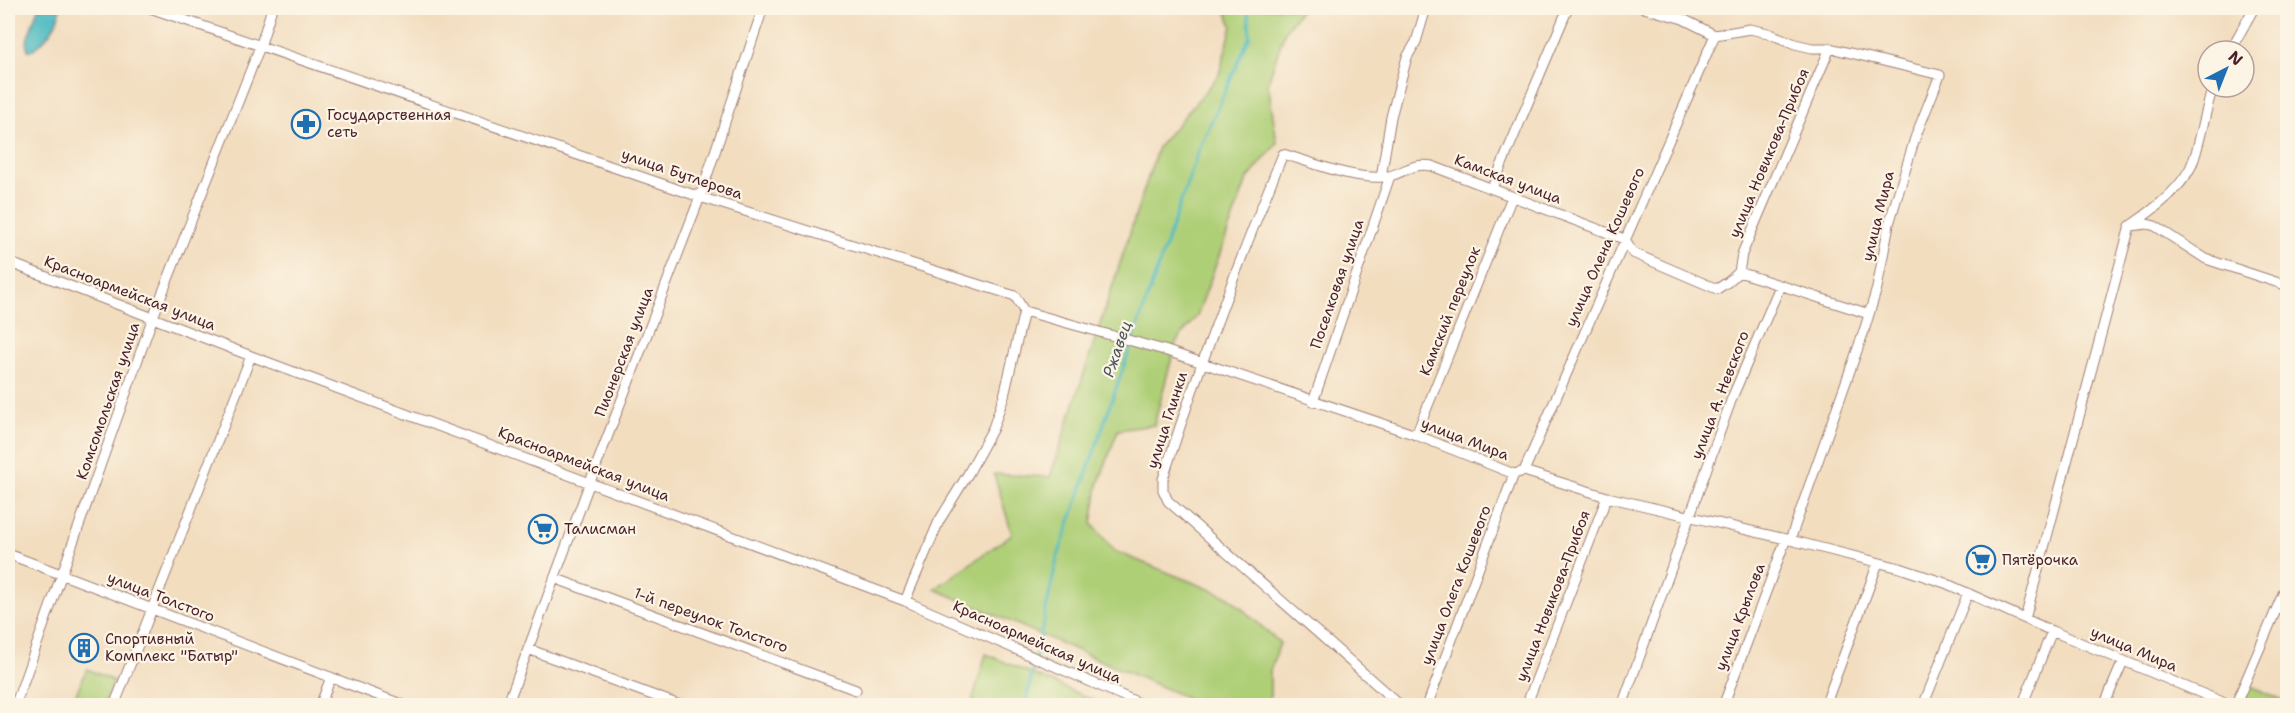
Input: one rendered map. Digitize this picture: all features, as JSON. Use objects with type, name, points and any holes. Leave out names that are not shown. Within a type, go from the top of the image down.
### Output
[{"type":"street","name":"улица Бутлерова","points":[[150,8],[261,44],[700,197],[1015,296],[1024,310],[1164,350],[1202,364]]},
{"type":"street","name":"Комсомольская улица","points":[[15,705],[153,317],[261,44],[272,8]]},
{"type":"street","name":"Пионерская улица","points":[[507,705],[700,197],[763,8]]},
{"type":"street","name":"Поселковая улица","points":[[1313,402],[1386,177],[1391,117],[1407,57],[1416,42],[1426,8]]},
{"type":"street","points":[[1492,188],[1568,8]]},
{"type":"street","points":[[1644,8],[1683,19],[1715,35],[1750,29],[1795,44],[1812,48],[1830,48]]},
{"type":"street","points":[[2237,39],[2254,8]]},
{"type":"street","name":"улица Олена Кошевого","points":[[1524,471],[1715,35]]},
{"type":"street","name":"улица Мира","points":[[1788,540],[1869,314],[1889,224],[1915,138],[1940,75],[1830,48]]},
{"type":"street","name":"улица Новикова-Прибоя","points":[[1739,272],[1742,254],[1830,48]]},
{"type":"street","points":[[2025,620],[2130,226],[2177,186],[2188,172],[2194,160],[2209,99]]},
{"type":"street","name":"улица Глинки","points":[[1386,177],[1355,174],[1283,154],[1240,256],[1163,479],[1163,490],[1168,501],[1401,705]]},
{"type":"street","name":"Камская улица","points":[[1386,177],[1420,164],[1432,166],[1624,239]]},
{"type":"street","name":"Камский переулок","points":[[1416,435],[1512,197]]},
{"type":"street","points":[[2130,226],[2147,224],[2155,226],[2206,259],[2288,286]]},
{"type":"street","points":[[1624,239],[1633,253],[1717,289],[1739,272],[1869,314]]},
{"type":"street","name":"Красноармейская улица","points":[[8,262],[251,356],[905,600],[1146,705]]},
{"type":"street","name":"улица А. Невского","points":[[1691,517],[1732,398],[1780,286]]},
{"type":"street","points":[[905,600],[939,521],[993,428],[1004,396],[1024,310]]},
{"type":"street","points":[[114,705],[251,356]]},
{"type":"street","name":"улица Мира","points":[[1202,364],[1416,435],[1514,474],[1524,471],[1607,497],[1788,540],[1946,583],[2025,620],[2234,705],[2288,582]]},
{"type":"street","name":"улица Олега Кошевого","points":[[1427,705],[1514,474]]},
{"type":"street","name":"улица Новикова-Прибоя","points":[[1526,705],[1607,497]]},
{"type":"street","points":[[1622,705],[1691,517]]},
{"type":"street","name":"улица Крылова","points":[[1723,705],[1788,540]]},
{"type":"street","name":"улица Толстого","points":[[8,554],[406,705]]},
{"type":"street","points":[[1825,705],[1878,563]]},
{"type":"street","name":"1-й переулок Толстого","points":[[554,578],[856,690]]},
{"type":"street","points":[[1923,705],[1968,593]]},
{"type":"street","points":[[2022,705],[2052,631]]},
{"type":"street","points":[[528,649],[682,705]]},
{"type":"street","points":[[2104,705],[2123,661]]},
{"type":"street","points":[[320,705],[331,677]]},
{"type":"green space","points":[[1225,8],[1302,8],[1285,31],[1268,82],[1277,143],[1247,180],[1197,316],[1176,342],[1154,425],[1118,430],[1098,485],[1092,524],[1114,551],[1229,597],[1280,643],[1270,671],[1270,705],[1198,705],[1178,694],[935,589],[1012,534],[994,474],[1050,477],[1158,147],[1219,75],[1232,26]]},
{"type":"green space","points":[[986,654],[1105,705],[971,705]]},
{"type":"green space","points":[[87,669],[114,681],[103,705],[71,705]]},
{"type":"green space","points":[[2247,686],[2287,702],[2287,705],[2243,705],[2242,698]]},
{"type":"water","points":[[38,8],[60,8],[57,20],[50,32],[30,51],[26,43]]},
{"type":"waterway","name":"Ржавец","points":[[1025,706],[1057,559],[1199,149],[1250,36],[1248,8]]},
{"type":"place","name":"Государственная сеть","points":[[306,124]]},
{"type":"place","name":"Талисман","points":[[543,529]]},
{"type":"place","name":"Пятёрочка","points":[[1981,560]]},
{"type":"place","name":"Спортивный Комплекс \"Батыр\"","points":[[84,648]]}]
